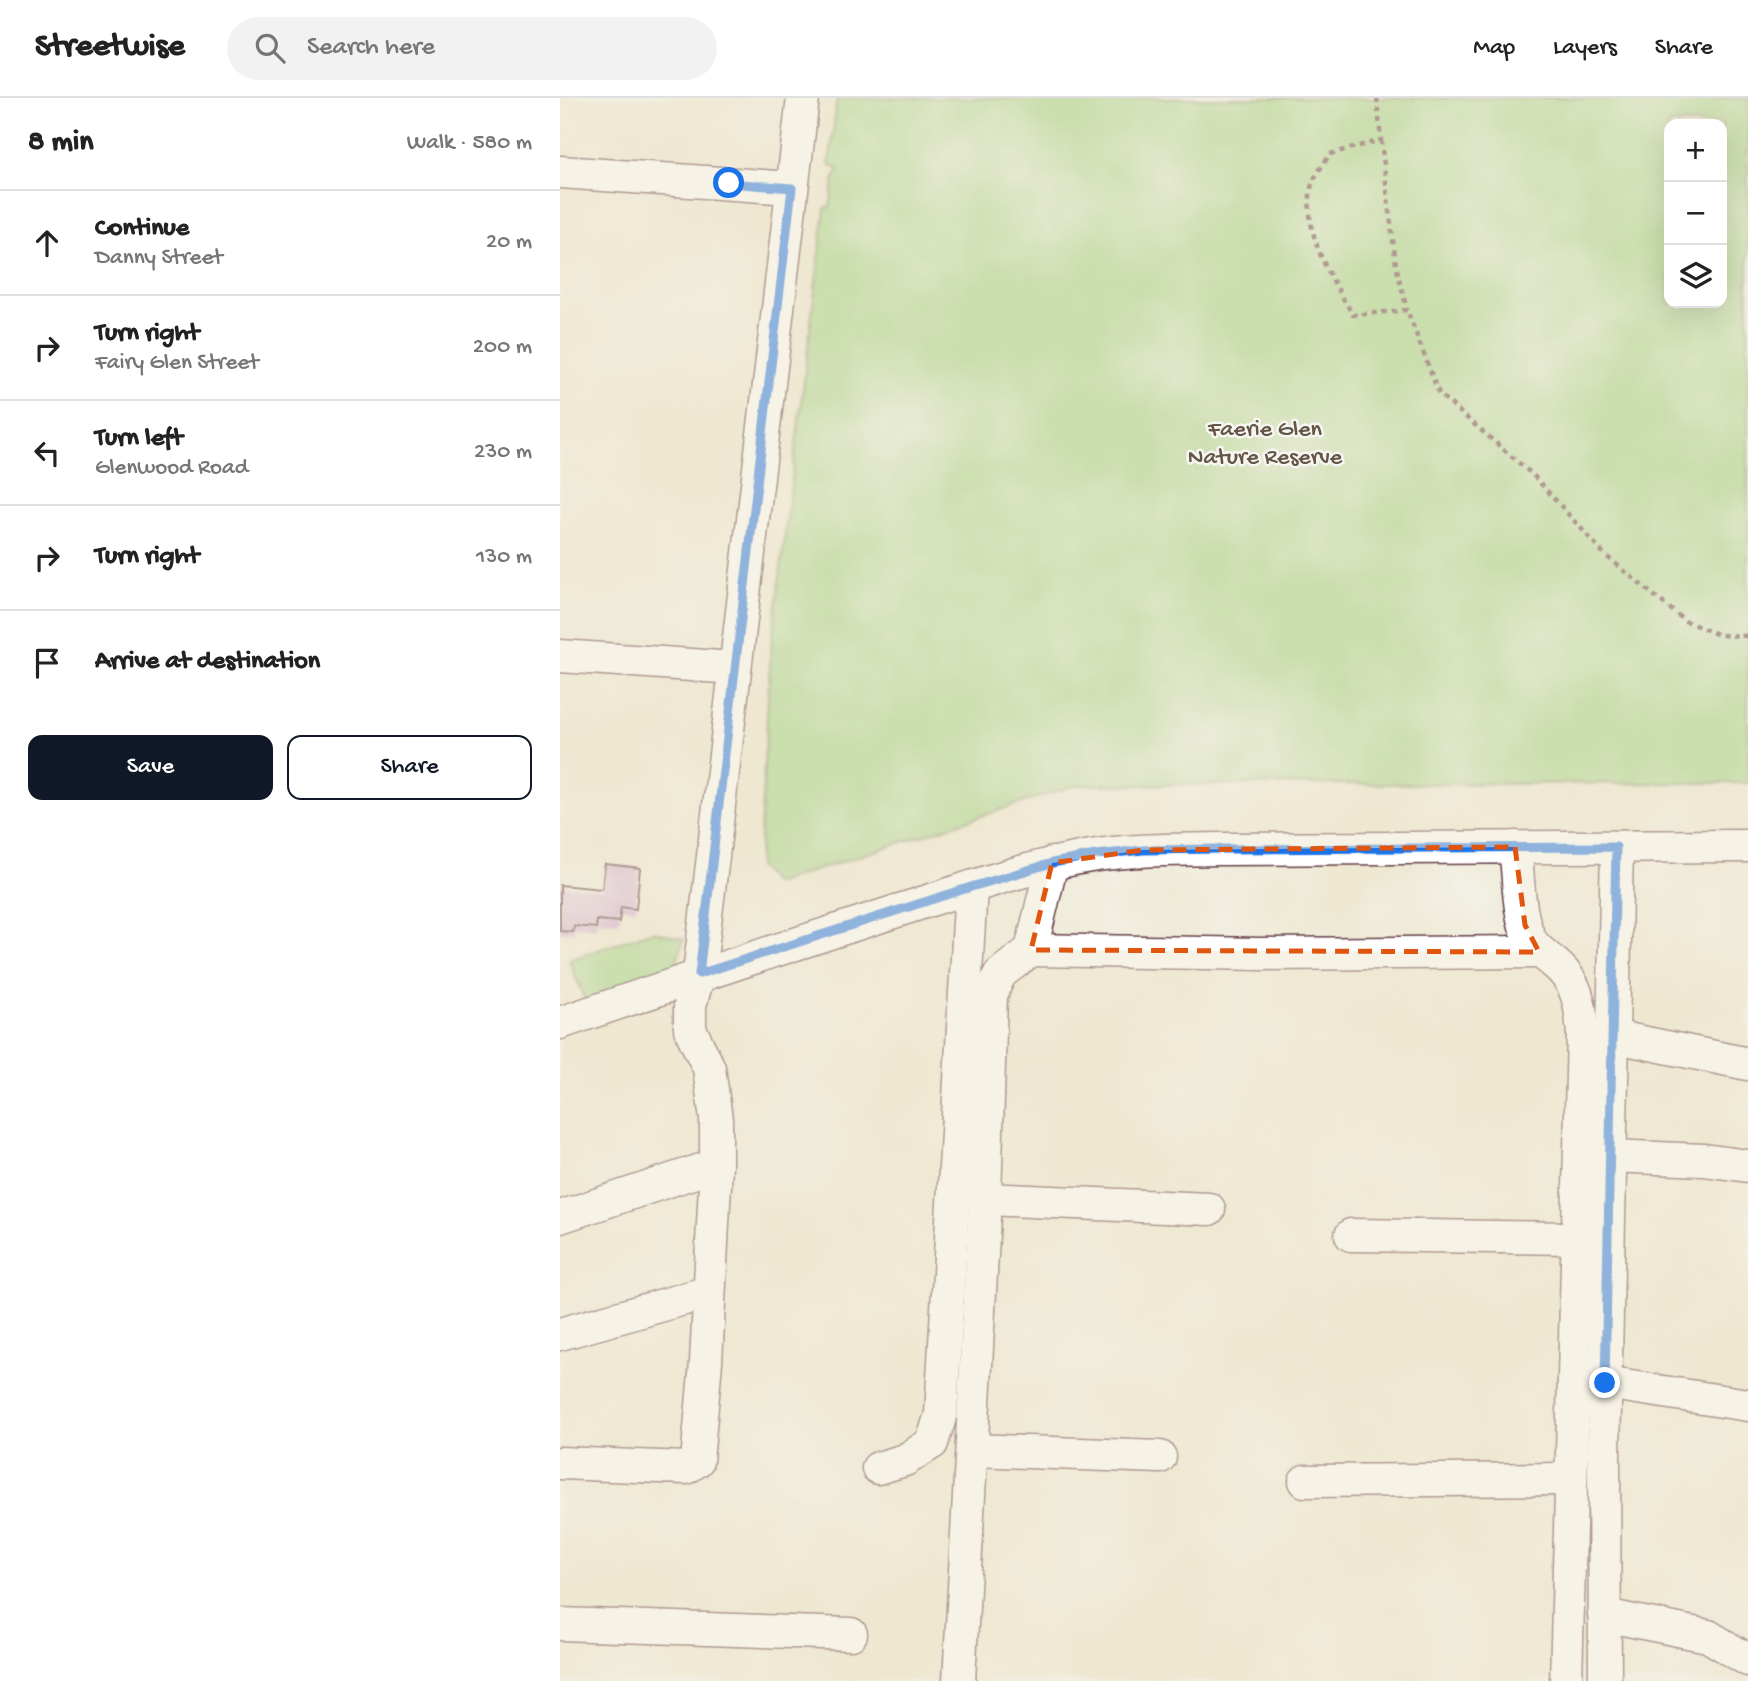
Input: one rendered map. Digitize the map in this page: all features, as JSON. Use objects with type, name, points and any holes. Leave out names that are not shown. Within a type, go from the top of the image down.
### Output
[{"type":"street","points":[[560,1464],[686,1468],[697,1461],[709,1292],[716,1119],[709,1068],[690,1029],[690,1005],[699,974],[803,98]]},
{"type":"street","points":[[560,172],[792,188]]},
{"type":"street","points":[[560,656],[735,668]]},
{"type":"street","points":[[560,1023],[699,974],[1052,863],[1143,850],[1748,846]]},
{"type":"street","points":[[1515,847],[1525,925],[1539,952],[1565,972],[1580,1001],[1582,1101],[1575,1238],[1566,1681]]},
{"type":"street","points":[[1605,1681],[1605,1383],[1616,847]]},
{"type":"street","points":[[959,1681],[985,1199],[991,995],[1000,974],[1031,950],[1052,863]]},
{"type":"street","points":[[878,1468],[905,1460],[932,1443],[941,1414],[971,887]]},
{"type":"street","points":[[1031,950],[1262,954],[1539,952]]},
{"type":"street","points":[[1612,1036],[1748,1064]]},
{"type":"street","points":[[1610,1156],[1704,1160],[1748,1166]]},
{"type":"street","points":[[560,1217],[716,1165]]},
{"type":"street","points":[[985,1199],[1209,1209]]},
{"type":"street","points":[[1351,1234],[1575,1238]]},
{"type":"street","points":[[560,1334],[709,1292]]},
{"type":"street","points":[[1605,1383],[1748,1405]]},
{"type":"street","points":[[972,1450],[1160,1457]]},
{"type":"street","points":[[1305,1481],[1571,1479]]},
{"type":"street","points":[[1604,1615],[1708,1636],[1748,1660]]},
{"type":"street","points":[[560,1624],[851,1634]]},
{"type":"path","points":[[1377,98],[1396,265],[1408,310],[1439,394],[1533,475],[1605,555],[1685,621],[1719,635],[1748,636]]},
{"type":"path","points":[[1381,139],[1330,154],[1311,186],[1312,235],[1333,281],[1353,314],[1408,310]]},
{"type":"highlighted area","points":[[1515,847],[1525,925],[1539,952],[1031,950],[1052,863],[1143,850]]},
{"type":"green space","name":"Faerie Glen Nature Reserve","points":[[837,98],[1748,98],[1748,783],[1076,785],[774,884],[758,867],[771,649],[825,208],[830,207],[834,178],[840,170],[829,165]]},
{"type":"green space","points":[[653,931],[684,939],[675,966],[677,985],[588,1008],[569,960]]},
{"type":"building","points":[[605,864],[640,868],[636,909],[621,907],[619,922],[597,920],[596,928],[574,926],[573,932],[560,931],[560,885],[602,889]]},
{"type":"route","points":[[729,183],[792,188],[699,974],[971,887],[1052,863],[1096,855],[1143,850],[1616,847],[1605,1383]]}]
